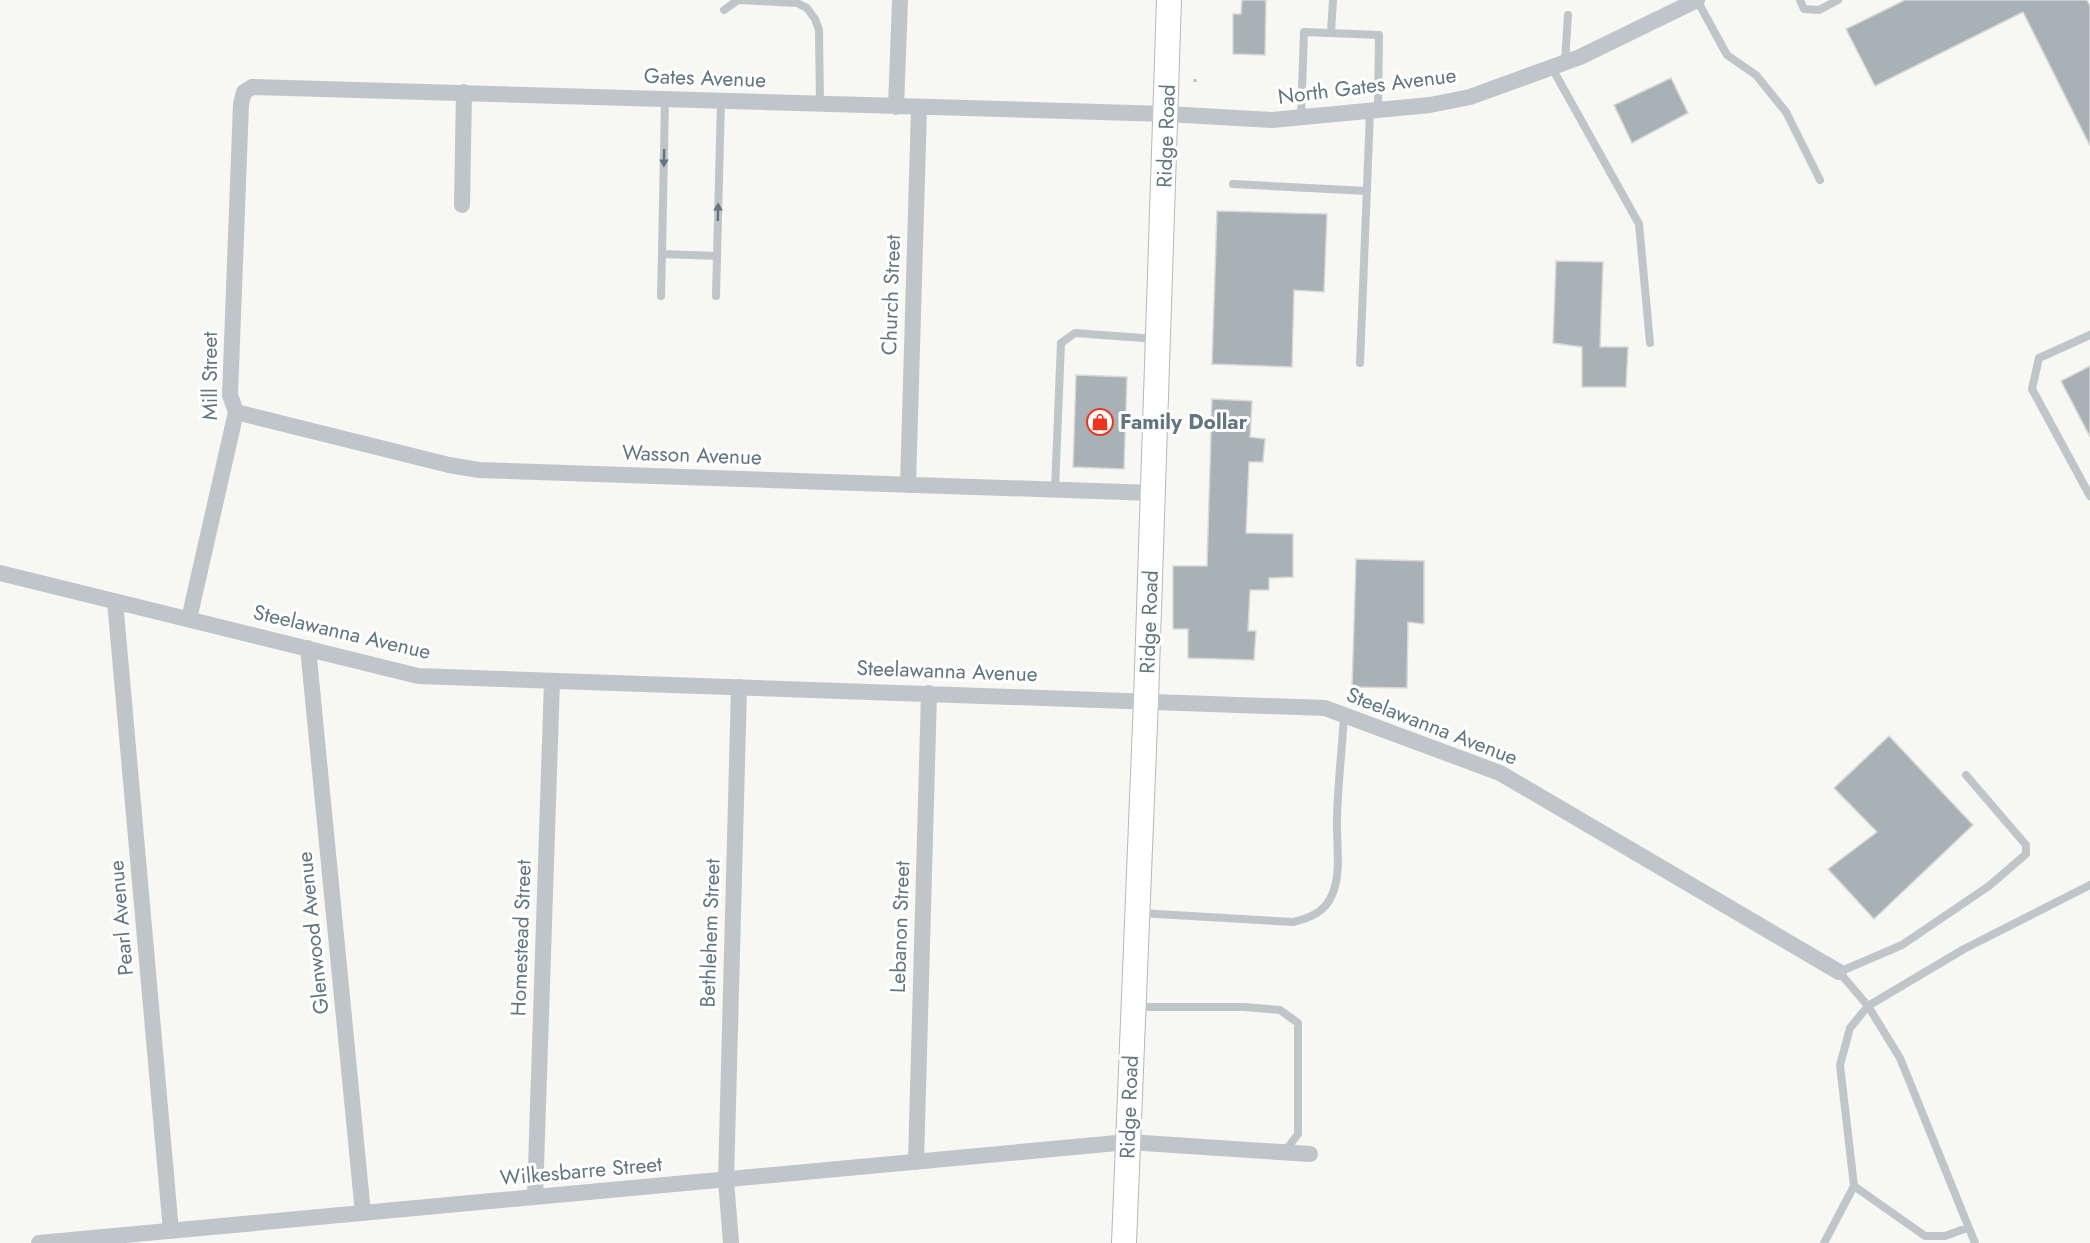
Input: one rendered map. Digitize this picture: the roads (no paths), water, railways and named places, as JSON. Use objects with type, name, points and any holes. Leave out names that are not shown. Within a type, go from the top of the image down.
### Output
[{"type":"main road","name":"Ridge Road","points":[[1124,1243],[1146,700],[1169,0]]},
{"type":"street","points":[[896,107],[900,0]]},
{"type":"street","name":"North Gates Avenue","points":[[1167,114],[1236,120],[1301,118],[1430,105],[1470,97],[1558,65],[1697,0]]},
{"type":"street","name":"Gates Avenue","points":[[244,92],[257,86],[1167,114]]},
{"type":"street","name":"Mill Street","points":[[189,619],[236,412],[230,395],[244,92]]},
{"type":"street","points":[[462,205],[464,92]]},
{"type":"street","name":"Church Street","points":[[908,485],[919,108]]},
{"type":"street","name":"Wasson Avenue","points":[[236,412],[449,465],[479,470],[1153,493]]},
{"type":"street","name":"Steelawanna Avenue","points":[[0,573],[418,676],[1325,708],[1500,774],[1839,972]]},
{"type":"street","name":"Pearl Avenue","points":[[116,601],[171,1231]]},
{"type":"street","name":"Glenwood Avenue","points":[[308,648],[363,1214]]},
{"type":"street","name":"Homestead Street","points":[[536,1197],[552,681]]},
{"type":"street","name":"Bethlehem Street","points":[[731,1243],[726,1180],[739,687]]},
{"type":"street","name":"Lebanon Street","points":[[916,1162],[929,693]]},
{"type":"street","name":"Wilkesbarre Street","points":[[39,1243],[1128,1142],[1310,1154]]},
{"type":"lane","points":[[724,10],[738,0],[797,3],[807,8],[816,19],[819,30],[820,104]]},
{"type":"lane","points":[[1331,33],[1332,0]]},
{"type":"lane","points":[[1697,0],[1727,55],[1756,75],[1786,112],[1820,180]]},
{"type":"lane","points":[[1800,0],[1804,9],[1819,10],[1838,0]]},
{"type":"lane","points":[[1568,15],[1558,65],[1639,224],[1650,343]]},
{"type":"lane","points":[[1301,118],[1304,32],[1379,35],[1367,191],[1360,363]]},
{"type":"lane","points":[[661,296],[665,99]]},
{"type":"lane","points":[[716,296],[721,101]]},
{"type":"lane","points":[[1233,184],[1367,191]]},
{"type":"lane","points":[[662,254],[717,256]]},
{"type":"lane","points":[[1055,489],[1061,343],[1075,333],[1159,340]]},
{"type":"lane","points":[[2090,335],[2039,358],[2032,389],[2090,496]]},
{"type":"lane","points":[[1136,913],[1293,922],[1308,918],[1324,908],[1333,894],[1336,881],[1337,815],[1344,716]]},
{"type":"lane","points":[[1965,775],[2026,845],[2026,854],[1989,886],[1902,945],[1839,972],[1868,1006],[1900,1058],[1966,1228],[1975,1243]]},
{"type":"lane","points":[[1824,1243],[1854,1186],[1840,1065],[1850,1028],[1868,1006],[1964,949],[2090,885]]},
{"type":"lane","points":[[1132,1006],[1244,1007],[1280,1010],[1298,1023],[1298,1134],[1284,1153]]},
{"type":"lane","points":[[1854,1186],[1925,1236],[1945,1236],[1966,1228]]},
{"type":"place","name":"Family Dollar","points":[[1100,422]]}]
